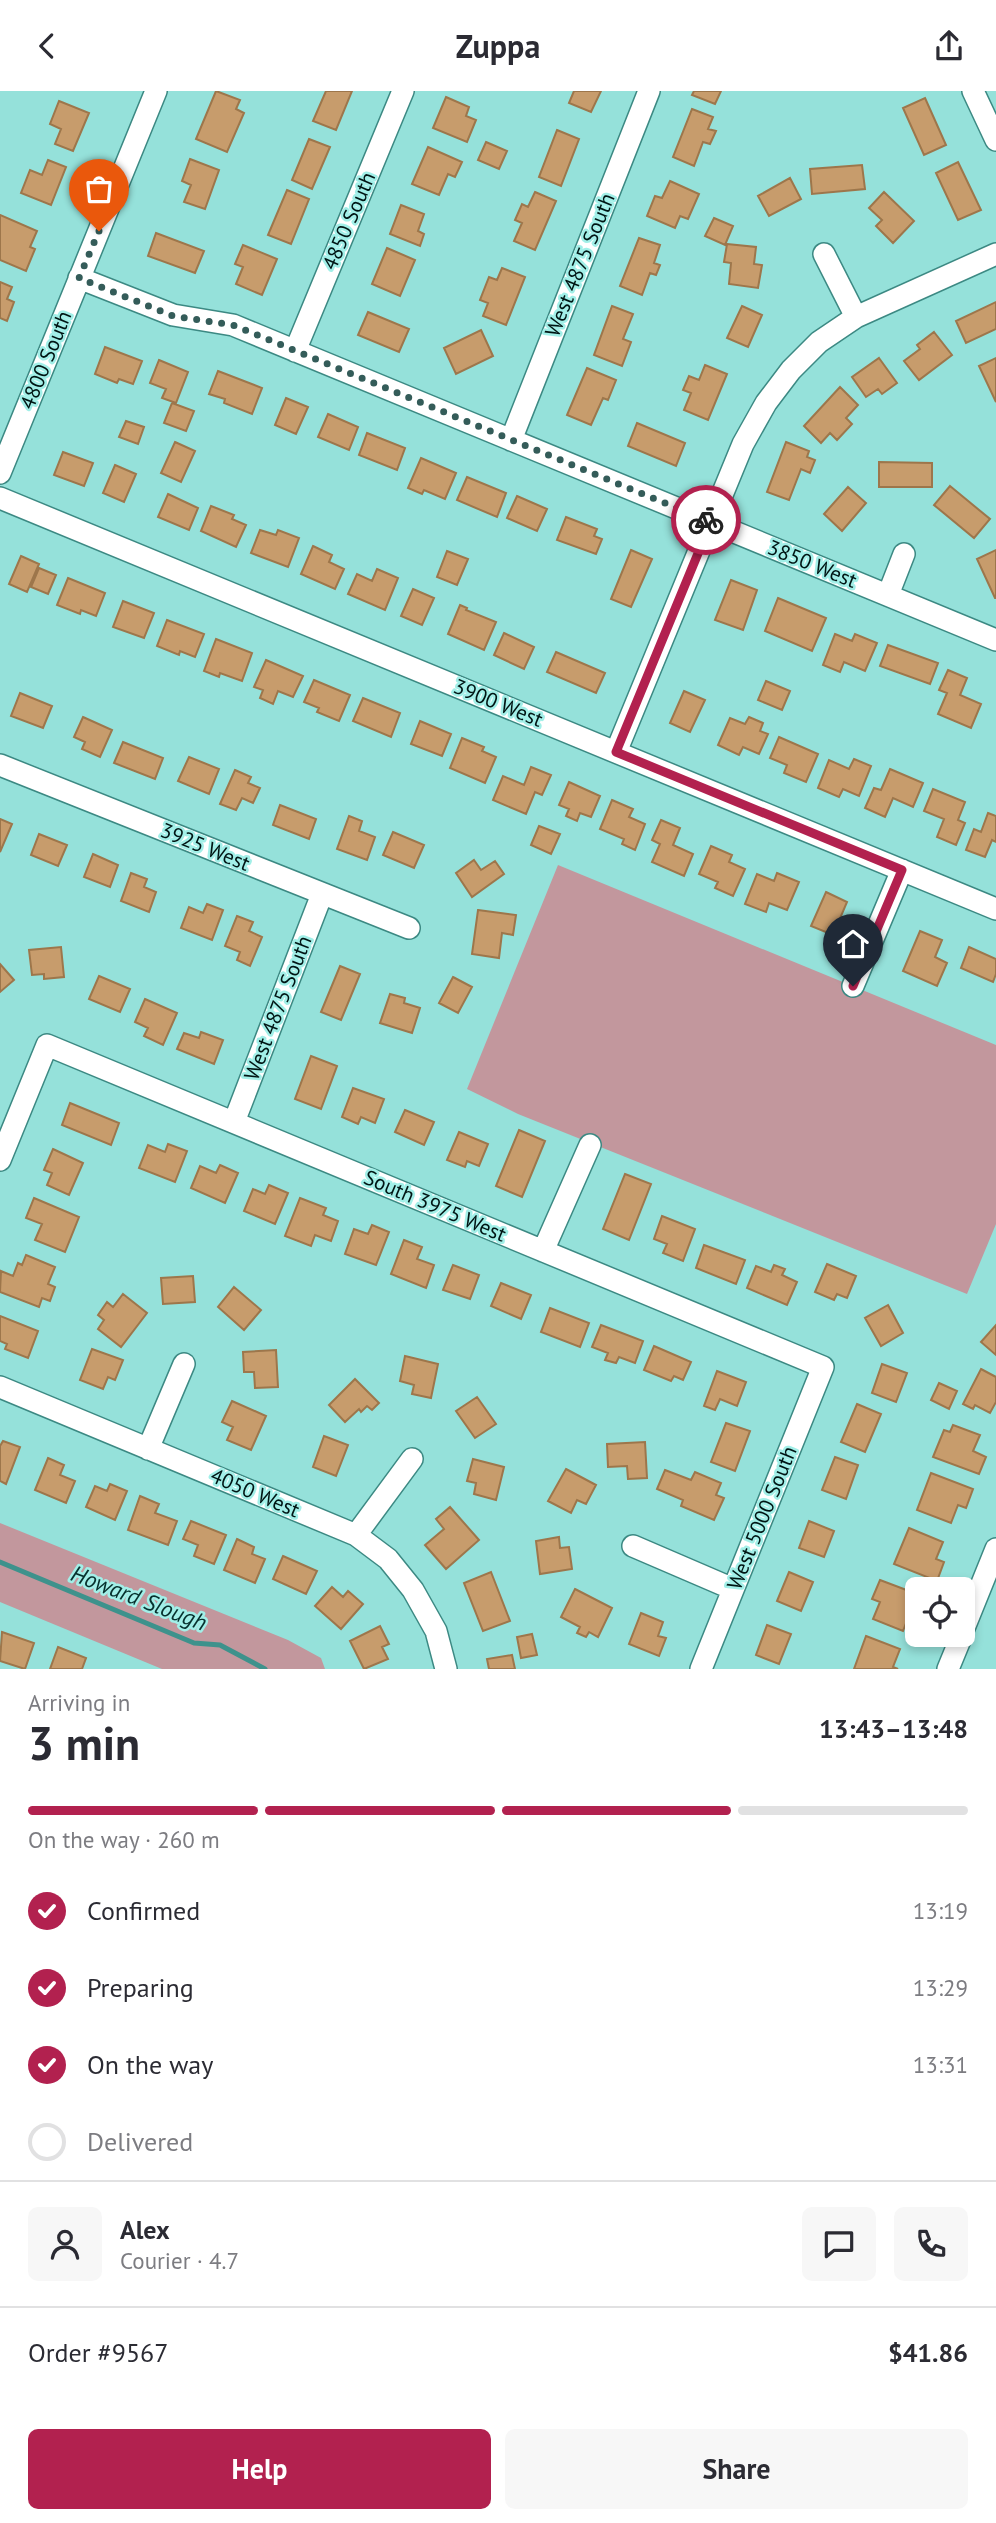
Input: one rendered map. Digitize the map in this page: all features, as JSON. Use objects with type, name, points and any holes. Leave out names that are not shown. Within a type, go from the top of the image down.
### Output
[{"type":"street","name":"4800 South","points":[[0,473],[156,91]]},
{"type":"street","name":"4850 South","points":[[295,351],[403,91]]},
{"type":"street","name":"West 4875 South","points":[[511,440],[649,91]]},
{"type":"street","points":[[973,91],[996,140]]},
{"type":"street","points":[[824,254],[856,317]]},
{"type":"street","points":[[616,752],[743,443],[766,403],[791,370],[819,342],[856,317],[996,254]]},
{"type":"street","name":"3850 West","points":[[79,278],[173,316],[233,325],[996,640]]},
{"type":"street","name":"3900 West","points":[[0,498],[996,909]]},
{"type":"street","points":[[888,595],[904,554]]},
{"type":"street","name":"3925 West","points":[[0,765],[409,928]]},
{"type":"street","points":[[853,986],[902,870]]},
{"type":"street","name":"West 4875 South","points":[[233,1122],[322,894]]},
{"type":"street","name":"South 3975 West","points":[[0,1160],[47,1045],[823,1367]]},
{"type":"street","points":[[543,1251],[590,1145]]},
{"type":"street","points":[[148,1449],[184,1364]]},
{"type":"street","name":"West 5000 South","points":[[701,1669],[823,1367]]},
{"type":"street","name":"4050 West","points":[[0,1387],[356,1535],[388,1559],[413,1590],[436,1631],[446,1669]]},
{"type":"street","points":[[356,1535],[412,1459]]},
{"type":"street","points":[[633,1546],[733,1589]]},
{"type":"street","points":[[975,1602],[996,1549]]},
{"type":"street","points":[[948,1669],[957,1647]]},
{"type":"shaded area","points":[[558,865],[996,1045],[996,1224],[967,1294],[518,1114],[467,1089]]},
{"type":"shaded area","points":[[0,1523],[288,1640],[321,1658],[325,1669],[162,1669],[0,1602]]},
{"type":"building","points":[[216,91],[240,100],[236,109],[244,113],[227,152],[196,139]]},
{"type":"building","points":[[326,91],[352,91],[336,130],[313,121]]},
{"type":"building","points":[[574,91],[601,91],[591,112],[569,103]]},
{"type":"building","points":[[694,91],[721,91],[715,104],[692,95]]},
{"type":"building","points":[[446,97],[469,107],[466,116],[476,120],[467,142],[433,128]]},
{"type":"building","points":[[925,98],[946,145],[924,155],[903,108]]},
{"type":"building","points":[[59,101],[89,113],[73,151],[55,144],[61,129],[50,124]]},
{"type":"building","points":[[692,109],[713,117],[708,129],[716,131],[710,144],[703,142],[694,166],[673,157]]},
{"type":"building","points":[[557,130],[579,139],[561,186],[539,177]]},
{"type":"building","points":[[309,139],[330,147],[312,189],[292,180]]},
{"type":"building","points":[[486,142],[507,151],[499,169],[478,160]]},
{"type":"building","points":[[428,147],[462,162],[455,177],[448,174],[439,195],[412,184]]},
{"type":"building","points":[[190,159],[219,170],[205,209],[184,202],[191,185],[182,181]]},
{"type":"building","points":[[48,160],[66,167],[51,205],[21,193],[30,170],[42,175]]},
{"type":"building","points":[[958,162],[981,210],[958,220],[936,173]]},
{"type":"building","points":[[862,165],[865,189],[812,194],[810,169]]},
{"type":"building","points":[[790,178],[801,199],[769,216],[758,196]]},
{"type":"building","points":[[670,181],[699,194],[688,219],[680,216],[675,228],[647,216],[655,196],[662,198]]},
{"type":"building","points":[[287,190],[309,199],[291,244],[268,235]]},
{"type":"building","points":[[535,192],[556,201],[535,250],[514,241],[522,223],[515,220],[522,204],[528,207]]},
{"type":"building","points":[[884,192],[914,221],[893,243],[876,226],[882,220],[869,208]]},
{"type":"building","points":[[401,205],[424,214],[418,231],[424,234],[420,246],[390,234]]},
{"type":"building","points":[[0,215],[37,231],[30,247],[35,249],[26,271],[0,260]]},
{"type":"building","points":[[714,218],[733,226],[725,245],[705,236]]},
{"type":"building","points":[[156,233],[204,251],[195,273],[148,256]]},
{"type":"building","points":[[639,238],[660,245],[654,263],[660,265],[656,275],[650,273],[642,295],[620,286]]},
{"type":"building","points":[[727,244],[756,247],[754,264],[762,265],[758,288],[729,284],[731,263],[724,262]]},
{"type":"building","points":[[243,245],[277,259],[262,295],[236,284],[243,267],[235,264]]},
{"type":"building","points":[[387,248],[415,260],[400,296],[372,284]]},
{"type":"building","points":[[502,268],[525,277],[506,325],[483,316],[488,303],[480,300],[489,277],[497,280]]},
{"type":"building","points":[[0,282],[12,287],[7,299],[14,302],[7,321],[0,318]]},
{"type":"building","points":[[996,302],[996,329],[966,343],[956,321]]},
{"type":"building","points":[[612,306],[633,314],[623,339],[631,342],[622,366],[594,355]]},
{"type":"building","points":[[742,306],[762,315],[748,347],[727,338]]},
{"type":"building","points":[[368,312],[409,329],[399,352],[358,335]]},
{"type":"building","points":[[481,330],[493,356],[456,374],[444,348]]},
{"type":"building","points":[[934,332],[952,355],[919,380],[904,361],[920,349],[917,345]]},
{"type":"building","points":[[105,347],[142,361],[133,384],[119,379],[117,383],[95,374]]},
{"type":"building","points":[[879,358],[897,383],[882,394],[878,389],[866,397],[852,377]]},
{"type":"building","points":[[996,358],[996,402],[979,366]]},
{"type":"building","points":[[159,360],[188,372],[176,403],[162,398],[166,389],[150,383]]},
{"type":"building","points":[[705,365],[727,374],[708,420],[684,410],[691,393],[683,390],[689,376],[699,380]]},
{"type":"building","points":[[587,368],[616,380],[608,400],[603,398],[591,425],[567,415]]},
{"type":"building","points":[[218,371],[262,388],[252,414],[224,403],[225,399],[209,394]]},
{"type":"building","points":[[840,387],[858,405],[846,418],[852,424],[837,440],[830,433],[821,443],[804,426]]},
{"type":"building","points":[[286,398],[308,407],[296,434],[275,425]]},
{"type":"building","points":[[172,403],[194,411],[186,431],[164,423]]},
{"type":"building","points":[[328,414],[358,427],[349,450],[318,437]]},
{"type":"building","points":[[126,421],[144,427],[138,444],[119,437]]},
{"type":"building","points":[[637,423],[685,443],[676,466],[628,446]]},
{"type":"building","points":[[367,433],[405,448],[397,470],[359,455]]},
{"type":"building","points":[[175,442],[195,451],[181,482],[161,473]]},
{"type":"building","points":[[786,442],[809,451],[807,457],[815,460],[810,473],[801,469],[789,500],[767,492]]},
{"type":"building","points":[[63,452],[93,463],[84,486],[54,475]]},
{"type":"building","points":[[421,458],[456,473],[445,499],[424,490],[422,494],[408,488]]},
{"type":"building","points":[[879,462],[932,463],[932,487],[879,487]]},
{"type":"building","points":[[115,465],[136,474],[124,502],[103,493]]},
{"type":"building","points":[[467,477],[506,493],[497,517],[457,500]]},
{"type":"building","points":[[950,486],[990,519],[974,538],[934,505]]},
{"type":"building","points":[[848,487],[866,503],[842,531],[824,514]]},
{"type":"building","points":[[168,494],[198,508],[189,530],[158,517]]},
{"type":"building","points":[[517,496],[547,509],[537,531],[507,518]]},
{"type":"building","points":[[211,506],[234,515],[232,519],[246,525],[236,547],[201,531]]},
{"type":"building","points":[[566,517],[597,529],[594,536],[602,539],[596,554],[557,540]]},
{"type":"building","points":[[260,530],[276,535],[278,530],[299,538],[288,567],[251,553]]},
{"type":"building","points":[[313,546],[332,555],[329,562],[344,569],[335,589],[301,574]]},
{"type":"building","points":[[631,550],[652,559],[631,607],[611,599]]},
{"type":"building","points":[[996,550],[996,598],[995,598],[977,559]]},
{"type":"building","points":[[447,551],[468,559],[457,585],[437,577]]},
{"type":"building","points":[[21,556],[39,564],[27,592],[9,584]]},
{"type":"building","points":[[39,568],[56,575],[48,594],[31,587]]},
{"type":"building","points":[[377,569],[398,578],[385,610],[348,594],[357,574],[372,581]]},
{"type":"building","points":[[68,578],[105,593],[96,616],[81,610],[80,614],[57,605]]},
{"type":"building","points":[[731,580],[757,590],[743,630],[715,620]]},
{"type":"building","points":[[413,589],[434,598],[422,625],[401,616]]},
{"type":"building","points":[[778,598],[826,618],[812,651],[765,631]]},
{"type":"building","points":[[123,601],[154,613],[144,638],[113,627]]},
{"type":"building","points":[[460,605],[496,622],[484,650],[448,634]]},
{"type":"building","points":[[167,620],[204,634],[195,657],[180,651],[179,655],[157,646]]},
{"type":"building","points":[[504,633],[534,647],[524,669],[494,655]]},
{"type":"building","points":[[835,634],[852,641],[855,634],[877,643],[865,671],[844,662],[840,672],[823,665]]},
{"type":"building","points":[[216,639],[252,653],[242,681],[220,673],[219,677],[204,671]]},
{"type":"building","points":[[888,645],[938,663],[930,684],[880,666]]},
{"type":"building","points":[[556,652],[605,673],[596,693],[547,672]]},
{"type":"building","points":[[266,660],[303,676],[293,697],[278,691],[273,704],[260,698],[263,690],[254,687]]},
{"type":"building","points":[[948,670],[967,678],[960,695],[981,704],[971,728],[938,714],[947,693],[939,690]]},
{"type":"building","points":[[314,680],[350,695],[339,721],[317,712],[319,708],[304,702]]},
{"type":"building","points":[[766,681],[790,691],[782,710],[758,700]]},
{"type":"building","points":[[684,691],[705,700],[690,732],[670,723]]},
{"type":"building","points":[[20,693],[52,706],[43,728],[11,716]]},
{"type":"building","points":[[363,698],[400,713],[391,737],[353,721]]},
{"type":"building","points":[[83,717],[112,730],[100,757],[82,749],[85,742],[74,737]]},
{"type":"building","points":[[749,717],[763,723],[760,731],[768,734],[759,754],[743,747],[739,755],[718,745],[730,718],[745,724]]},
{"type":"building","points":[[420,721],[451,734],[442,756],[411,744]]},
{"type":"building","points":[[779,737],[818,754],[806,782],[784,773],[787,765],[770,758]]},
{"type":"building","points":[[462,738],[484,747],[482,751],[496,757],[485,783],[450,768]]},
{"type":"building","points":[[123,742],[163,758],[155,779],[114,763]]},
{"type":"building","points":[[189,757],[219,769],[209,794],[178,781]]},
{"type":"building","points":[[854,759],[871,766],[859,796],[843,789],[839,797],[818,788],[829,760],[849,769]]},
{"type":"building","points":[[531,767],[551,775],[542,795],[535,792],[526,814],[493,800],[503,776],[524,785]]},
{"type":"building","points":[[890,769],[923,783],[913,807],[893,798],[885,817],[865,808],[874,788],[881,790]]},
{"type":"building","points":[[235,770],[251,777],[248,783],[260,788],[253,803],[242,798],[236,810],[220,804]]},
{"type":"building","points":[[569,782],[600,796],[591,817],[580,813],[577,821],[566,816],[569,809],[559,805]]},
{"type":"building","points":[[933,789],[965,802],[958,820],[965,823],[956,845],[937,837],[944,819],[924,811]]},
{"type":"building","points":[[612,800],[633,809],[629,817],[645,824],[635,850],[622,844],[624,839],[600,829]]},
{"type":"building","points":[[280,805],[316,819],[309,839],[273,825]]},
{"type":"building","points":[[988,813],[996,816],[996,842],[992,840],[985,857],[966,850],[974,829],[981,832]]},
{"type":"building","points":[[349,816],[362,821],[359,831],[375,837],[367,860],[337,849]]},
{"type":"building","points":[[0,819],[12,824],[0,852]]},
{"type":"building","points":[[661,820],[680,828],[673,845],[693,854],[684,876],[652,862],[660,844],[652,840]]},
{"type":"building","points":[[539,826],[560,834],[551,854],[531,845]]},
{"type":"building","points":[[393,832],[424,845],[414,868],[383,855]]},
{"type":"building","points":[[39,834],[67,845],[58,866],[31,855]]},
{"type":"building","points":[[711,846],[732,855],[729,862],[745,869],[733,896],[715,888],[718,882],[699,874]]},
{"type":"building","points":[[93,854],[118,865],[110,887],[84,877]]},
{"type":"building","points":[[474,860],[481,870],[495,861],[504,874],[472,897],[456,873]]},
{"type":"building","points":[[131,873],[147,879],[144,887],[156,892],[149,912],[121,901]]},
{"type":"building","points":[[777,873],[799,882],[787,910],[769,903],[766,912],[745,904],[757,874],[774,881]]},
{"type":"building","points":[[826,892],[847,902],[833,935],[811,926]]},
{"type":"building","points":[[207,904],[223,910],[212,940],[181,928],[189,907],[203,913]]},
{"type":"building","points":[[478,910],[516,915],[513,935],[502,933],[499,958],[472,954]]},
{"type":"building","points":[[237,916],[253,922],[249,931],[262,937],[250,966],[237,960],[240,952],[225,946]]},
{"type":"building","points":[[920,931],[942,940],[935,957],[947,963],[937,986],[903,971]]},
{"type":"building","points":[[61,947],[64,977],[44,979],[44,974],[32,975],[29,950]]},
{"type":"building","points":[[969,947],[996,959],[993,982],[961,968]]},
{"type":"building","points":[[0,964],[14,980],[0,992]]},
{"type":"building","points":[[340,966],[360,974],[341,1020],[321,1012]]},
{"type":"building","points":[[99,976],[130,989],[120,1012],[89,999]]},
{"type":"building","points":[[453,977],[472,987],[458,1013],[439,1003]]},
{"type":"building","points":[[390,994],[405,998],[404,1003],[420,1008],[412,1033],[380,1023]]},
{"type":"building","points":[[145,999],[177,1013],[163,1045],[144,1036],[148,1028],[135,1022]]},
{"type":"building","points":[[201,1032],[223,1040],[214,1064],[177,1049],[184,1033],[199,1038]]},
{"type":"building","points":[[311,1056],[337,1066],[321,1109],[295,1099]]},
{"type":"building","points":[[353,1088],[384,1099],[375,1123],[361,1117],[358,1124],[342,1117]]},
{"type":"building","points":[[70,1103],[119,1123],[111,1145],[62,1125]]},
{"type":"building","points":[[405,1110],[434,1122],[424,1145],[395,1132]]},
{"type":"building","points":[[519,1130],[545,1141],[522,1197],[496,1186]]},
{"type":"building","points":[[459,1132],[488,1144],[479,1166],[467,1161],[465,1167],[447,1160]]},
{"type":"building","points":[[168,1144],[187,1151],[175,1182],[139,1168],[148,1145],[165,1152]]},
{"type":"building","points":[[53,1149],[83,1163],[69,1195],[47,1185],[52,1173],[44,1170]]},
{"type":"building","points":[[220,1165],[238,1173],[225,1203],[191,1188],[200,1166],[216,1173]]},
{"type":"building","points":[[625,1174],[651,1184],[629,1240],[603,1229]]},
{"type":"building","points":[[269,1185],[288,1193],[275,1224],[244,1211],[253,1189],[265,1194]]},
{"type":"building","points":[[34,1198],[79,1217],[65,1252],[35,1240],[42,1224],[26,1218]]},
{"type":"building","points":[[300,1198],[326,1208],[323,1215],[338,1221],[331,1241],[315,1235],[311,1246],[285,1236]]},
{"type":"building","points":[[662,1216],[695,1229],[683,1261],[663,1253],[667,1244],[654,1239]]},
{"type":"building","points":[[372,1225],[389,1232],[376,1265],[345,1254],[354,1229],[368,1234]]},
{"type":"building","points":[[404,1240],[422,1247],[417,1259],[434,1265],[426,1288],[391,1274]]},
{"type":"building","points":[[704,1245],[745,1260],[736,1284],[696,1268]]},
{"type":"building","points":[[26,1255],[55,1267],[48,1284],[55,1287],[50,1301],[42,1298],[39,1307],[0,1292],[1,1271],[13,1276],[18,1263],[22,1265]]},
{"type":"building","points":[[827,1264],[856,1276],[847,1298],[837,1294],[834,1300],[815,1292]]},
{"type":"building","points":[[453,1265],[479,1275],[470,1299],[443,1290]]},
{"type":"building","points":[[774,1265],[785,1269],[782,1275],[797,1282],[787,1305],[747,1288],[756,1266],[771,1272]]},
{"type":"building","points":[[193,1276],[195,1302],[163,1304],[161,1278]]},
{"type":"building","points":[[501,1283],[531,1295],[521,1319],[491,1306]]},
{"type":"building","points":[[234,1287],[261,1310],[244,1330],[218,1307]]},
{"type":"building","points":[[123,1294],[147,1313],[121,1347],[98,1329],[104,1320],[98,1315],[107,1302],[113,1307]]},
{"type":"building","points":[[888,1305],[903,1333],[881,1346],[865,1318]]},
{"type":"building","points":[[550,1308],[589,1323],[580,1347],[541,1332]]},
{"type":"building","points":[[0,1316],[38,1331],[28,1358],[5,1349],[7,1344],[0,1341]]},
{"type":"building","points":[[601,1325],[643,1341],[635,1363],[619,1357],[616,1363],[605,1360],[608,1353],[592,1347]]},
{"type":"building","points":[[996,1325],[996,1355],[981,1342]]},
{"type":"building","points":[[654,1346],[691,1362],[683,1380],[674,1376],[671,1381],[644,1370]]},
{"type":"building","points":[[92,1349],[123,1360],[115,1380],[108,1377],[103,1389],[80,1380]]},
{"type":"building","points":[[276,1350],[278,1387],[255,1388],[254,1372],[244,1372],[243,1352]]},
{"type":"building","points":[[405,1356],[438,1364],[431,1398],[412,1394],[414,1385],[400,1381]]},
{"type":"building","points":[[882,1364],[907,1373],[896,1402],[872,1393]]},
{"type":"building","points":[[981,1369],[996,1377],[996,1402],[990,1413],[975,1405],[973,1409],[963,1404]]},
{"type":"building","points":[[717,1371],[746,1382],[737,1406],[720,1399],[715,1410],[704,1406]]},
{"type":"building","points":[[355,1379],[379,1403],[372,1410],[367,1406],[361,1412],[359,1409],[345,1422],[329,1405]]},
{"type":"building","points":[[939,1383],[957,1391],[949,1409],[931,1400]]},
{"type":"building","points":[[477,1397],[496,1424],[475,1438],[456,1411]]},
{"type":"building","points":[[232,1401],[266,1416],[251,1450],[227,1440],[233,1427],[222,1422]]},
{"type":"building","points":[[857,1404],[881,1414],[865,1452],[841,1442]]},
{"type":"building","points":[[726,1423],[750,1431],[735,1471],[711,1462]]},
{"type":"building","points":[[953,1425],[980,1435],[973,1451],[986,1457],[979,1474],[933,1457],[944,1430],[950,1432]]},
{"type":"building","points":[[324,1436],[348,1445],[336,1476],[313,1467]]},
{"type":"building","points":[[3,1441],[20,1447],[6,1484],[0,1481],[0,1446]]},
{"type":"building","points":[[645,1442],[647,1478],[628,1479],[627,1466],[608,1467],[607,1444]]},
{"type":"building","points":[[835,1457],[858,1465],[846,1499],[822,1490]]},
{"type":"building","points":[[48,1458],[64,1465],[60,1475],[75,1481],[66,1503],[35,1490]]},
{"type":"building","points":[[473,1459],[504,1467],[496,1500],[474,1494],[476,1483],[467,1481]]},
{"type":"building","points":[[566,1469],[596,1485],[586,1504],[577,1500],[571,1513],[548,1501]]},
{"type":"building","points":[[665,1470],[691,1480],[695,1472],[721,1483],[716,1495],[724,1498],[714,1520],[681,1506],[683,1500],[657,1489]]},
{"type":"building","points":[[931,1473],[973,1489],[966,1508],[958,1505],[951,1523],[917,1510]]},
{"type":"building","points":[[110,1484],[127,1491],[115,1520],[86,1507],[95,1486],[107,1491]]},
{"type":"building","points":[[140,1496],[159,1504],[155,1513],[177,1521],[168,1545],[128,1530]]},
{"type":"building","points":[[450,1507],[479,1540],[446,1569],[425,1545],[444,1529],[436,1519]]},
{"type":"building","points":[[191,1521],[226,1535],[214,1564],[194,1556],[198,1545],[183,1539]]},
{"type":"building","points":[[809,1521],[834,1531],[824,1557],[799,1548]]},
{"type":"building","points":[[909,1528],[943,1542],[936,1559],[944,1562],[938,1577],[927,1577],[894,1564]]},
{"type":"building","points":[[559,1537],[560,1548],[569,1547],[572,1569],[540,1574],[536,1541]]},
{"type":"building","points":[[237,1539],[254,1547],[252,1554],[265,1559],[255,1583],[224,1570]]},
{"type":"building","points":[[283,1556],[317,1571],[306,1594],[273,1579]]},
{"type":"building","points":[[491,1572],[510,1621],[483,1631],[464,1583]]},
{"type":"building","points":[[789,1572],[813,1582],[801,1611],[777,1601]]},
{"type":"building","points":[[880,1580],[905,1589],[903,1631],[873,1619],[880,1602],[872,1599]]},
{"type":"building","points":[[332,1587],[343,1597],[348,1591],[363,1604],[341,1629],[315,1606]]},
{"type":"building","points":[[575,1589],[612,1608],[598,1637],[589,1632],[586,1637],[577,1633],[580,1627],[561,1617]]},
{"type":"building","points":[[641,1613],[663,1622],[658,1636],[666,1638],[659,1656],[629,1644]]},
{"type":"building","points":[[767,1625],[791,1634],[779,1664],[756,1655]]},
{"type":"building","points":[[380,1626],[389,1644],[382,1647],[388,1659],[364,1669],[350,1641]]},
{"type":"building","points":[[2,1632],[34,1643],[25,1669],[0,1661]]},
{"type":"building","points":[[532,1634],[537,1655],[521,1658],[517,1637]]},
{"type":"building","points":[[866,1636],[900,1649],[893,1667],[898,1669],[854,1669]]},
{"type":"building","points":[[58,1647],[86,1658],[82,1669],[50,1669]]},
{"type":"building","points":[[512,1655],[515,1669],[489,1669],[487,1659]]},
{"type":"waterway","name":"Howard Slough","points":[[0,1562],[194,1643],[220,1645],[265,1669]]},
{"type":"way so far","points":[[99,231],[79,278],[173,316],[233,325],[706,520]]},
{"type":"route","points":[[706,520],[711,522],[616,752],[902,870],[853,986]]}]
